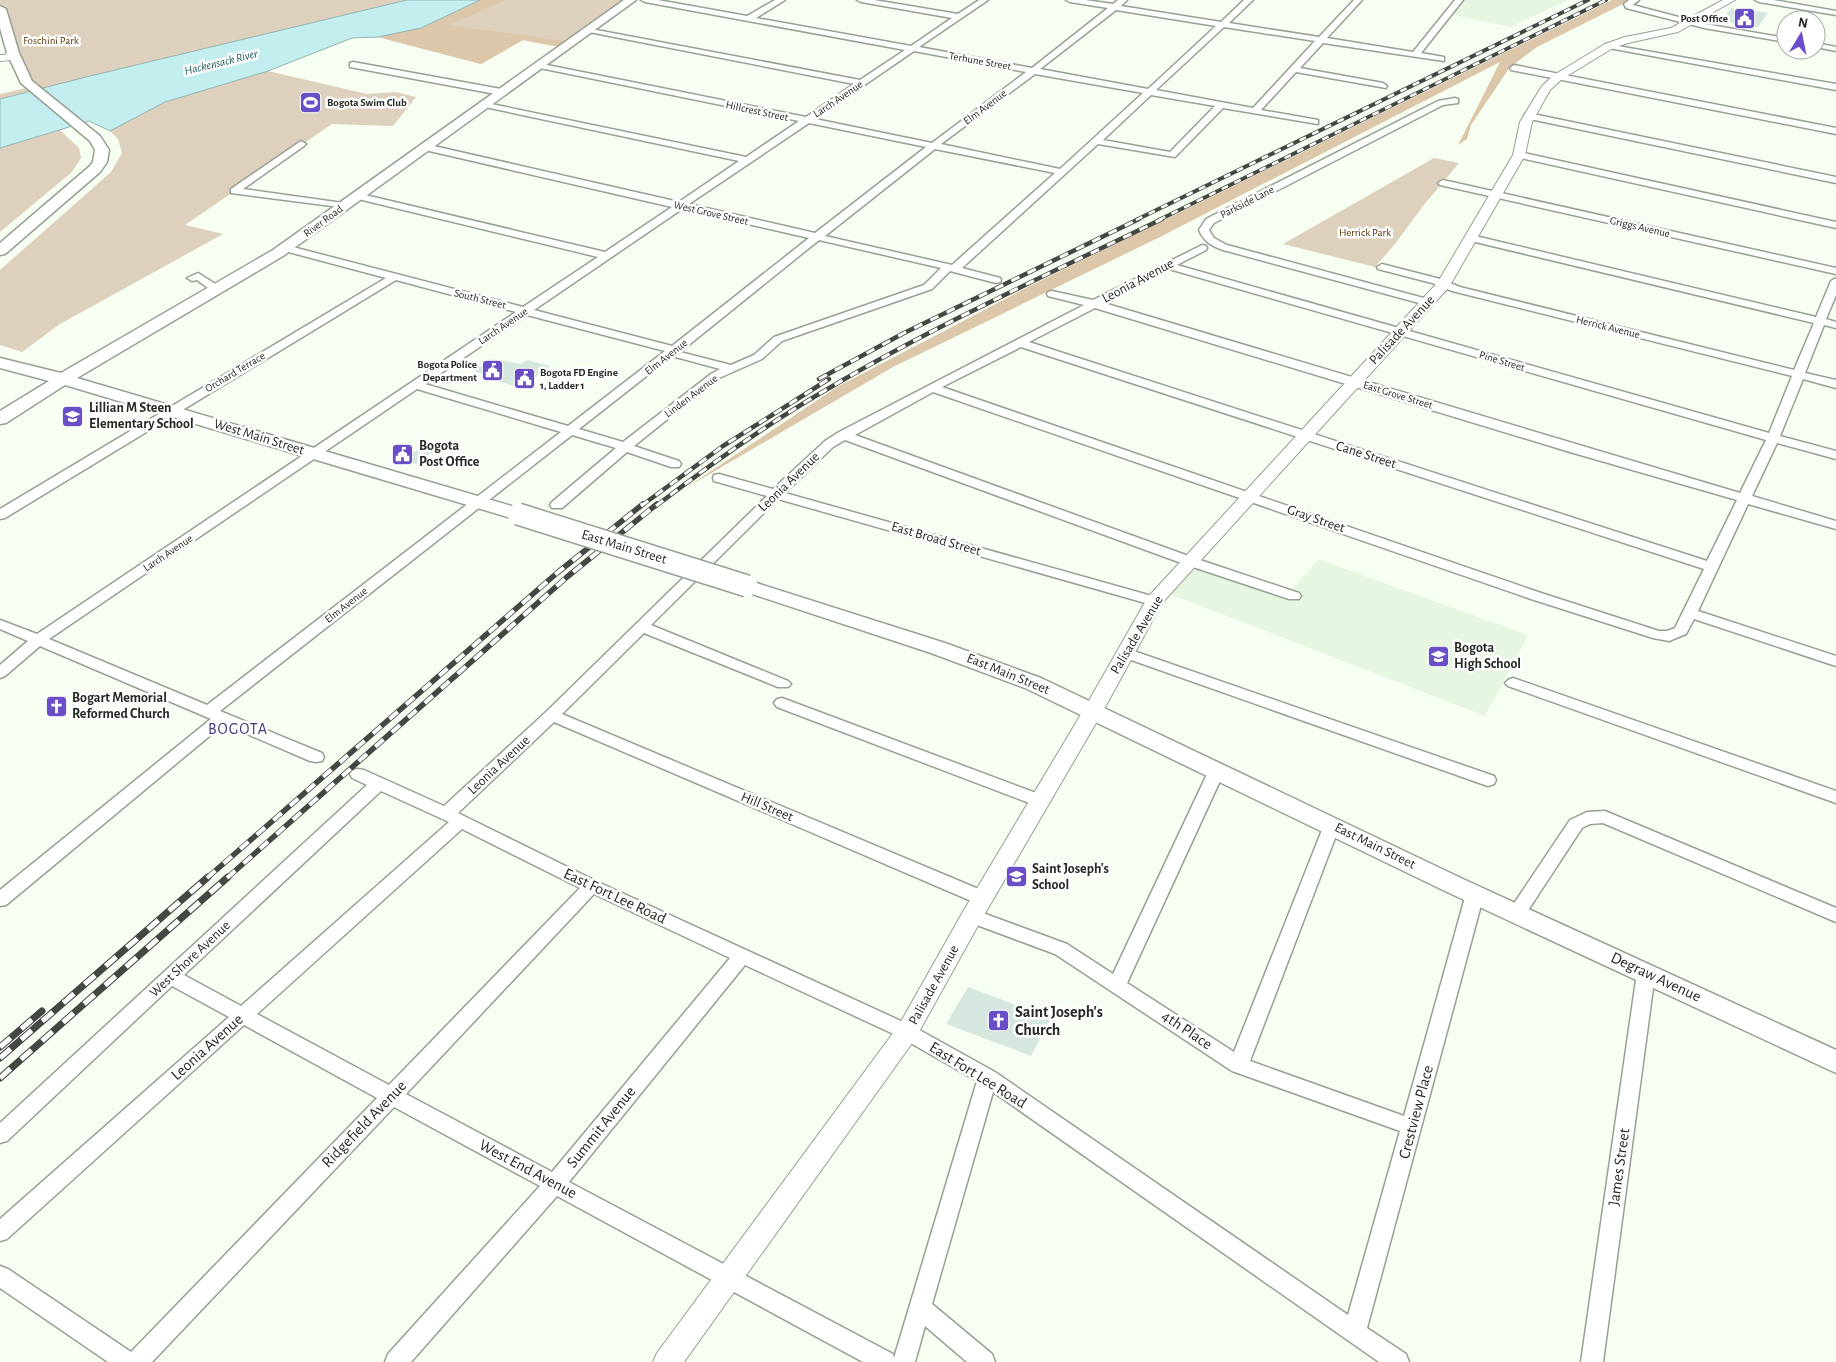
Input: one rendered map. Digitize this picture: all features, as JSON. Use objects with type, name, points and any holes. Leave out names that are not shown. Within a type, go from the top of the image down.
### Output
[{"type":"main road","name":"River Road","points":[[0,418],[285,248],[631,0]]},
{"type":"main road","points":[[0,9],[13,53],[26,79]]},
{"type":"main road","points":[[0,59],[26,79],[100,144],[102,150],[100,162],[89,175],[0,251]]},
{"type":"main road","name":"West Main Street","points":[[0,363],[63,379],[518,514]]},
{"type":"main road","name":"East Main Street","points":[[518,514],[989,665],[1092,710],[1475,894]]},
{"type":"main road","name":"Degraw Avenue","points":[[1475,894],[1836,1062]]},
{"type":"street","name":"Terhune Street","points":[[645,0],[1315,122]]},
{"type":"street","points":[[748,19],[781,0]]},
{"type":"street","points":[[861,0],[959,17]]},
{"type":"street","name":"Larch Avenue","points":[[0,672],[40,639],[984,0]]},
{"type":"street","points":[[1070,0],[1442,59]]},
{"type":"street","name":"Elm Avenue","points":[[0,900],[215,714],[477,502],[673,352],[935,144],[1033,71],[1123,0]]},
{"type":"street","name":"Linden Avenue","points":[[557,505],[625,447],[715,376],[758,357],[778,339],[928,287],[1026,205],[1249,0]]},
{"type":"street","points":[[1255,111],[1358,0]]},
{"type":"street","points":[[1415,55],[1459,0]]},
{"type":"street","name":"Palisade Avenue","points":[[667,1362],[730,1278],[907,1032],[1038,800],[1154,601],[1444,284],[1519,155],[1528,116],[1546,88],[1558,77],[1582,64],[1608,46],[1625,40],[1674,30],[1730,0]]},
{"type":"street","points":[[1759,0],[1836,13]]},
{"type":"street","points":[[1632,3],[1689,22],[1776,38]]},
{"type":"street","points":[[589,30],[860,83]]},
{"type":"street","points":[[1608,46],[1836,87]]},
{"type":"street","points":[[0,59],[7,58],[13,53]]},
{"type":"street","points":[[353,65],[501,92]]},
{"type":"street","name":"Hillcrest Street","points":[[540,65],[805,121],[935,144],[1062,172]]},
{"type":"street","points":[[1514,68],[1836,131]]},
{"type":"street","points":[[1293,70],[1383,86]]},
{"type":"street","name":"Parkside Lane","points":[[1427,302],[1227,248],[1212,242],[1204,230],[1205,225],[1210,221],[1441,103],[1455,101]]},
{"type":"street","points":[[486,104],[747,160]]},
{"type":"street","points":[[1096,141],[1172,155],[1221,105]]},
{"type":"street","points":[[1528,116],[1836,180]]},
{"type":"street","points":[[301,144],[234,191],[343,206]]},
{"type":"street","name":"West Grove Street","points":[[425,147],[819,237],[996,280]]},
{"type":"street","points":[[1519,155],[1836,225]]},
{"type":"street","name":"Griggs Avenue","points":[[1443,183],[1836,271]]},
{"type":"street","points":[[357,196],[608,256]]},
{"type":"street","points":[[1471,238],[1836,325]]},
{"type":"street","name":"South Street","points":[[285,248],[394,278],[526,310],[733,369]]},
{"type":"street","name":"Leonia Avenue","points":[[0,1232],[243,1015],[453,818],[552,715],[829,444],[932,388],[1202,248]]},
{"type":"street","name":"Pine Street","points":[[1168,266],[1401,331],[1590,388],[1836,455]]},
{"type":"street","name":"Herrick Avenue","points":[[1382,267],[1456,289],[1836,384]]},
{"type":"street","points":[[192,278],[198,276],[216,289]]},
{"type":"street","name":"Orchard Terrace","points":[[0,516],[394,278]]},
{"type":"street","points":[[1692,609],[1773,438],[1836,281]]},
{"type":"street","name":"East Grove Street","points":[[1052,294],[1095,304],[1836,525]]},
{"type":"street","name":"Cane Street","points":[[1021,343],[1712,567]]},
{"type":"street","points":[[416,385],[625,447],[675,464]]},
{"type":"street","name":"Gray Street","points":[[932,388],[1249,495],[1536,596],[1658,635],[1670,636],[1681,631],[1692,609]]},
{"type":"street","points":[[843,435],[1189,561],[1294,596]]},
{"type":"street","name":"East Broad Street","points":[[719,478],[1154,601]]},
{"type":"street","points":[[1692,609],[1836,652]]},
{"type":"street","points":[[1692,609],[1836,661]]},
{"type":"street","points":[[0,624],[40,639],[316,757]]},
{"type":"street","points":[[642,626],[783,684]]},
{"type":"street","points":[[1125,653],[1488,780]]},
{"type":"street","points":[[1513,683],[1836,797]]},
{"type":"street","points":[[782,703],[1038,800]]},
{"type":"street","name":"Hill Street","points":[[552,715],[977,907]]},
{"type":"street","points":[[1117,984],[1217,770]]},
{"type":"street","name":"East Fort Lee Road","points":[[358,774],[592,886],[907,1032],[988,1078],[1398,1362]]},
{"type":"street","name":"West Shore Avenue","points":[[0,1136],[379,783]]},
{"type":"street","points":[[1517,913],[1576,824],[1587,818],[1605,817],[1836,915]]},
{"type":"street","points":[[1239,1065],[1332,825]]},
{"type":"street","name":"Ridgefield Avenue","points":[[136,1362],[592,886]]},
{"type":"street","name":"Crestview Place","points":[[1355,1331],[1475,894]]},
{"type":"street","name":"4th Place","points":[[977,907],[1062,949],[1239,1065],[1412,1127]]},
{"type":"street","name":"Summit Avenue","points":[[396,1362],[555,1184],[742,956]]},
{"type":"street","name":"James Street","points":[[1592,1362],[1646,973]]},
{"type":"street","name":"West End Avenue","points":[[171,977],[885,1362]]},
{"type":"street","points":[[904,1362],[988,1078]]},
{"type":"street","points":[[0,1276],[127,1362]]},
{"type":"street","points":[[921,1309],[984,1362]]},
{"type":"shaded area","points":[[480,0],[506,0],[448,25],[572,42],[564,48],[523,40],[481,64],[378,37],[421,28]]},
{"type":"shaded area","points":[[1459,0],[1568,0],[1511,27],[1448,14]]},
{"type":"shaded area","points":[[1612,0],[1631,0],[1537,47],[1510,67],[1471,125],[1467,139],[1458,145],[1500,62],[1160,237],[893,367],[684,489],[837,387],[1028,287]]},
{"type":"shaded area","points":[[1194,555],[1291,591],[1318,559],[1528,635],[1485,716],[1162,591]]},
{"type":"green space","name":"Foschini Park","points":[[0,0],[407,0],[0,99],[0,94],[30,87],[0,9]]},
{"type":"green space","points":[[480,0],[631,0],[564,48],[523,40],[481,64],[378,37],[421,28]]},
{"type":"green space","points":[[268,71],[367,94],[396,92],[416,97],[393,126],[332,124],[185,225],[223,234],[60,324],[22,352],[0,345],[0,270],[111,172],[122,153],[118,139],[109,130],[165,102]]},
{"type":"green space","points":[[60,130],[79,148],[81,158],[72,172],[0,232],[0,148]]},
{"type":"green space","name":"Herrick Park","points":[[1434,158],[1459,163],[1375,267],[1283,244]]},
{"type":"water","name":"Hackensack River","points":[[407,0],[480,0],[421,28],[378,37],[352,38],[268,71],[165,102],[110,131],[89,121],[0,148],[0,99]]},
{"type":"building","name":"Post Office","points":[[1731,8],[1768,13],[1758,27],[1722,21]]},
{"type":"building","points":[[492,359],[521,364],[527,360],[550,366],[521,388],[483,377],[486,375],[474,371]]},
{"type":"building","points":[[421,447],[434,451],[416,464],[403,460]]},
{"type":"building","name":"Saint Joseph's Church","points":[[968,987],[1051,1018],[1031,1056],[946,1024]]},
{"type":"railway","points":[[1136,220],[1588,0]]},
{"type":"railway","points":[[1159,220],[1606,0]]},
{"type":"railway","points":[[819,379],[904,333],[1139,219]]},
{"type":"railway","points":[[656,506],[764,429],[808,400],[871,364],[995,300],[1162,219]]},
{"type":"railway","points":[[641,506],[723,446],[829,379]]},
{"type":"railway","points":[[207,878],[557,573],[643,504]]},
{"type":"railway","points":[[227,878],[567,577],[657,504]]},
{"type":"railway","points":[[0,1058],[208,877]]},
{"type":"railway","points":[[0,1078],[228,877]]},
{"type":"railway","points":[[0,1047],[42,1011]]},
{"type":"place","name":"Post Office","points":[[1744,18]]},
{"type":"place","name":"Bogota Swim Club","points":[[311,102]]},
{"type":"place","name":"Bogota Police Department","points":[[493,370]]},
{"type":"place","name":"Bogota FD Engine 1, Ladder 1","points":[[524,378]]},
{"type":"place","name":"Lillian M Steen Elementary School","points":[[73,416]]},
{"type":"place","name":"Bogota Post Office","points":[[403,454]]},
{"type":"place","name":"Bogota High School","points":[[1438,656]]},
{"type":"place","name":"Bogart Memorial Reformed Church","points":[[56,706]]},
{"type":"place","name":"Saint Joseph's School","points":[[1016,877]]},
{"type":"place","name":"Saint Joseph's Church","points":[[999,1021]]},
{"type":"district","name":"BOGOTA","points":[[238,729]]}]
